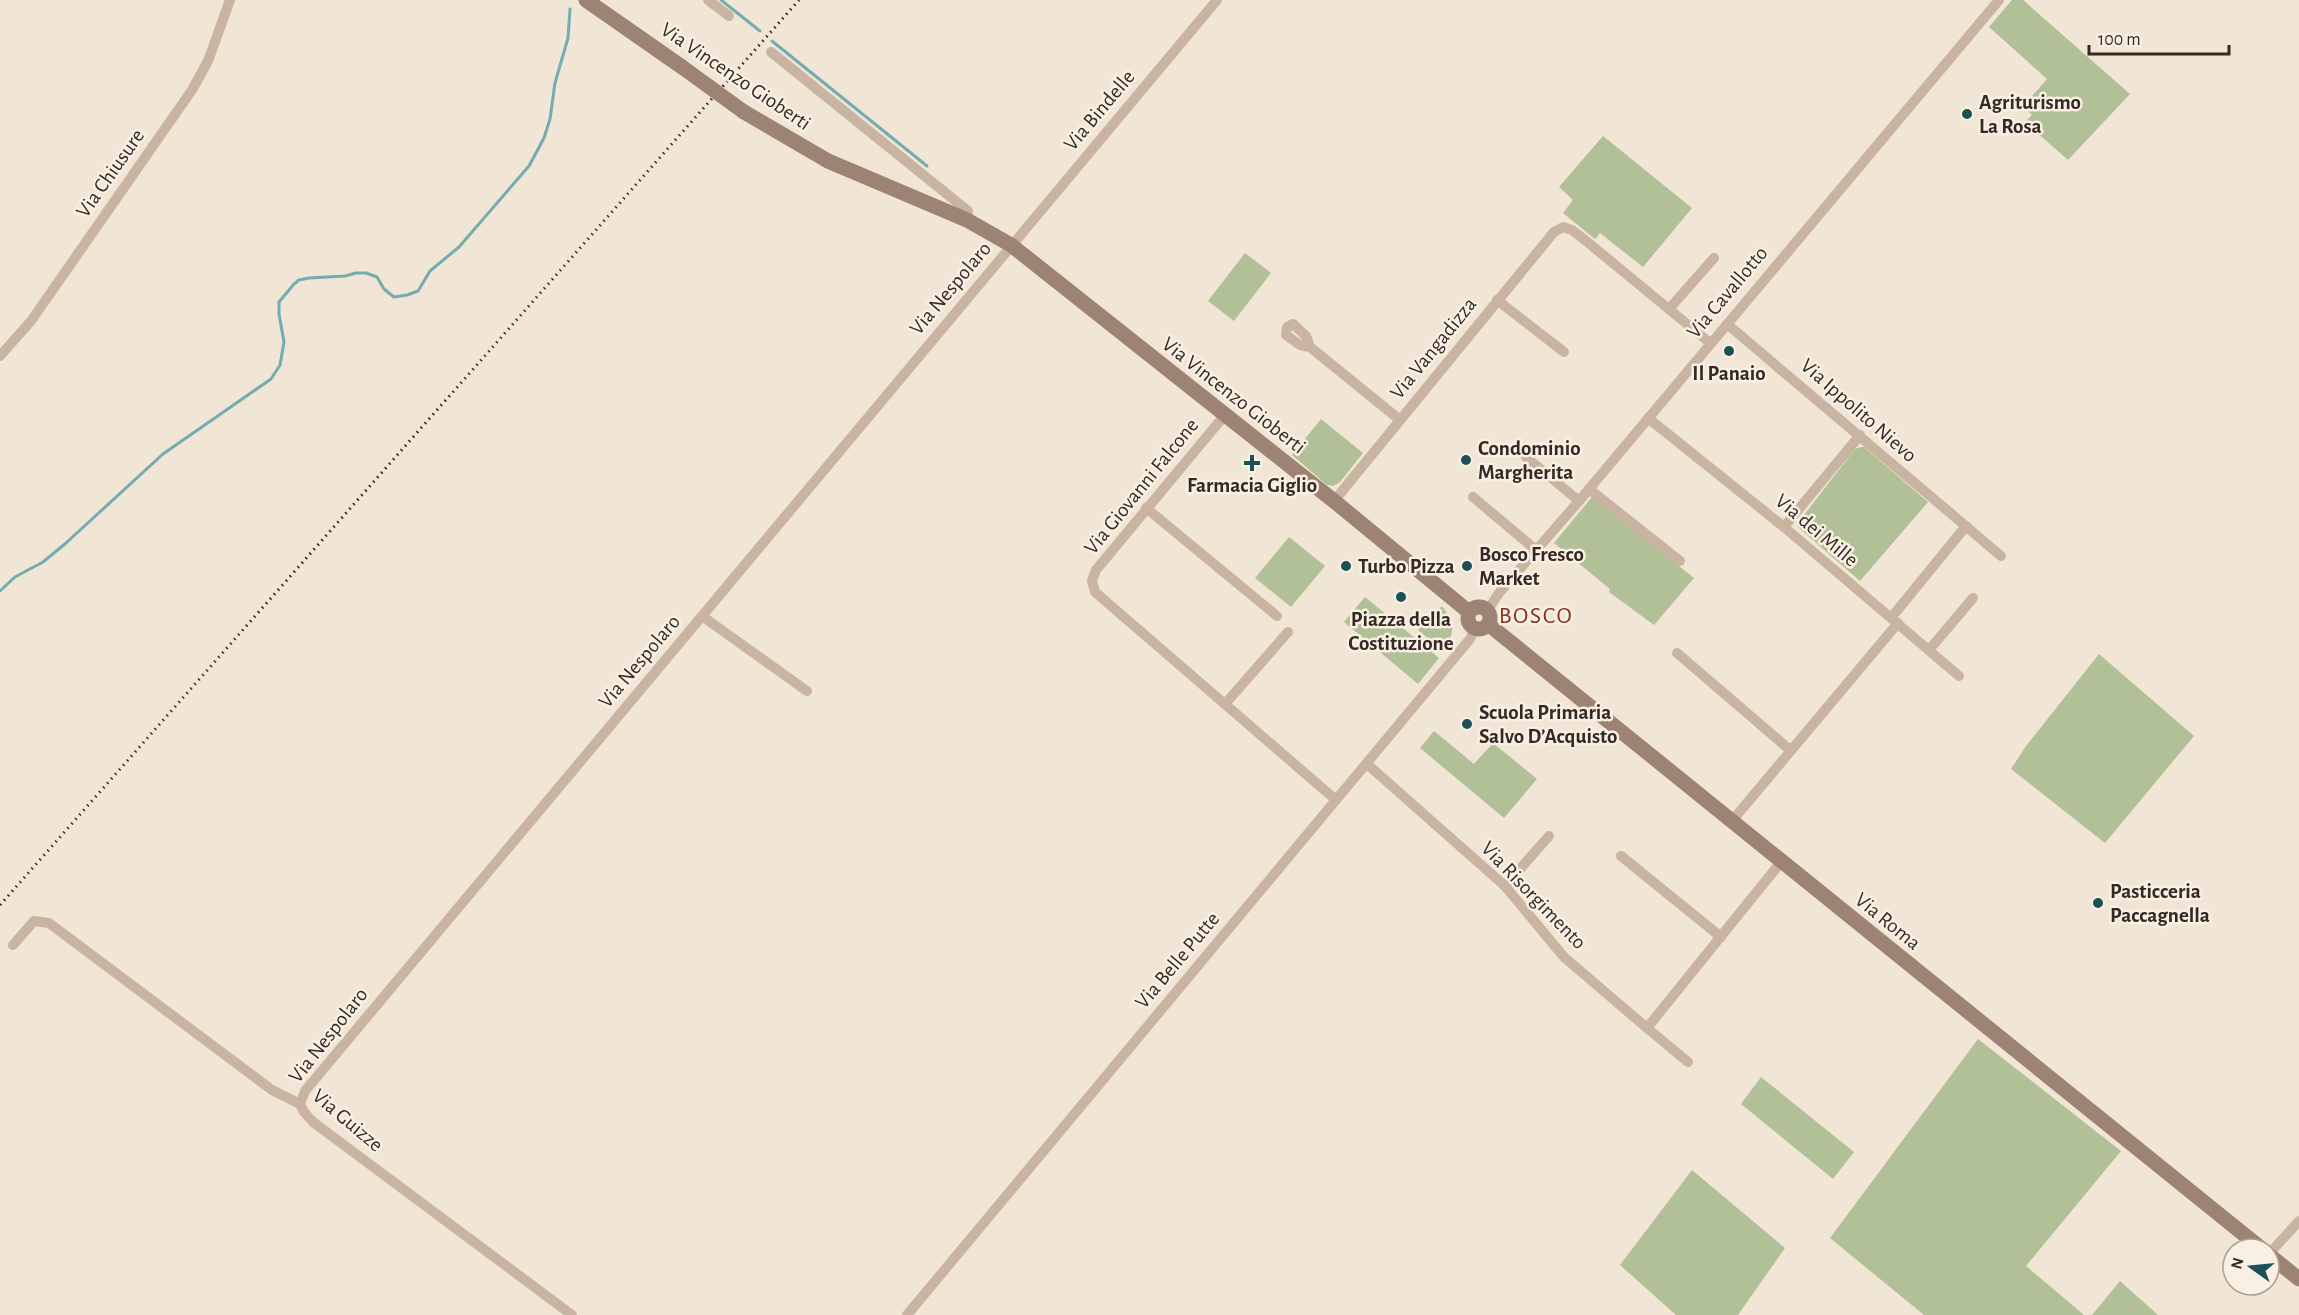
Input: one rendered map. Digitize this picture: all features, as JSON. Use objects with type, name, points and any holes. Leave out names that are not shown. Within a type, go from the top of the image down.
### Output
[{"type":"street","name":"Via Chiusure","points":[[0,356],[31,321],[192,90],[208,61],[230,0]]},
{"type":"street","name":"Via Vincenzo Gioberti","points":[[586,0],[744,112],[828,161],[967,220],[1011,245],[1334,501],[1469,612],[1478,607],[1483,621]]},
{"type":"street","points":[[708,0],[729,16]]},
{"type":"street","name":"Via Bindelle","points":[[1011,245],[1217,0]]},
{"type":"street","name":"Via Cavallotto","points":[[1483,621],[1499,593],[2000,0]]},
{"type":"street","name":"Via Vincenzo Gioberti","points":[[771,52],[968,210],[967,220]]},
{"type":"street","name":"Via Vangadizza","points":[[1334,501],[1497,300],[1554,232],[1563,227],[1572,230],[1710,343]]},
{"type":"street","name":"Via Nespolaro","points":[[300,1104],[305,1091],[1011,245]]},
{"type":"street","points":[[1669,309],[1714,258]]},
{"type":"street","name":"Via Vangadizza","points":[[1497,300],[1564,352]]},
{"type":"street","name":"Via Ippolito Nievo","points":[[1727,324],[2001,556]]},
{"type":"street","name":"Via Vangadizza","points":[[1310,347],[1400,420]]},
{"type":"street","name":"Via Giovanni Falcone","points":[[1224,416],[1096,570],[1092,581],[1095,592],[1336,800]]},
{"type":"street","name":"Via dei Mille","points":[[1648,418],[1784,527],[1959,676]]},
{"type":"street","points":[[1784,527],[1860,435]]},
{"type":"street","points":[[1526,457],[1579,501]]},
{"type":"street","points":[[1589,489],[1680,561]]},
{"type":"street","points":[[1473,497],[1536,550]]},
{"type":"street","points":[[1146,508],[1277,616]]},
{"type":"street","points":[[1731,822],[1894,620],[1966,526]]},
{"type":"street","points":[[1929,650],[1973,598]]},
{"type":"street","points":[[702,615],[807,691]]},
{"type":"street","name":"Via Belle Putte","points":[[906,1315],[1367,764],[1483,621]]},
{"type":"street","name":"Via Roma","points":[[1483,621],[2247,1237]]},
{"type":"street","points":[[1225,704],[1288,632]]},
{"type":"street","points":[[1677,653],[1790,750]]},
{"type":"street","name":"Via Risorgimento","points":[[1367,764],[1505,886],[1564,957],[1688,1062]]},
{"type":"street","points":[[1505,886],[1549,836]]},
{"type":"street","points":[[1621,856],[1721,937]]},
{"type":"street","points":[[1647,1028],[1781,862]]},
{"type":"street","name":"Via Guizze","points":[[13,945],[34,921],[49,923],[272,1090],[300,1104],[304,1112],[322,1129],[572,1315]]},
{"type":"street","points":[[2281,1241],[2299,1221]]},
{"type":"street","points":[[2281,1265],[2299,1279]]},
{"type":"green space","points":[[2012,0],[2023,0],[2130,94],[2068,160],[2025,122],[2032,115],[2023,106],[2047,79],[1989,27]]},
{"type":"green space","points":[[1603,136],[1692,208],[1643,267],[1600,233],[1595,239],[1563,213],[1573,200],[1559,187]]},
{"type":"green space","points":[[1245,253],[1271,273],[1234,321],[1208,301]]},
{"type":"green space","points":[[1321,419],[1363,453],[1340,482],[1333,486],[1327,485],[1292,455]]},
{"type":"green space","points":[[1864,447],[1928,502],[1860,581],[1797,524],[1855,449]]},
{"type":"green space","points":[[1592,497],[1694,578],[1654,625],[1609,592],[1610,589],[1554,543]]},
{"type":"green space","points":[[1289,537],[1325,566],[1291,607],[1255,578]]},
{"type":"green space","points":[[1365,597],[1439,658],[1418,684],[1344,622]]},
{"type":"green space","points":[[1442,606],[1451,623],[1452,633],[1442,650],[1418,630]]},
{"type":"green space","points":[[2099,654],[2194,736],[2105,843],[2011,769],[2026,746]]},
{"type":"green space","points":[[1434,731],[1474,764],[1493,743],[1537,779],[1504,818],[1420,748]]},
{"type":"green space","points":[[1978,1039],[2121,1151],[2026,1266],[2084,1315],[1924,1315],[1830,1238]]},
{"type":"green space","points":[[1761,1077],[1854,1152],[1833,1179],[1741,1104]]},
{"type":"green space","points":[[1692,1170],[1785,1248],[1738,1315],[1676,1315],[1620,1265]]},
{"type":"green space","points":[[2120,1281],[2158,1315],[2092,1315]]},
{"type":"waterway","points":[[721,0],[760,31]]},
{"type":"waterway","points":[[0,591],[15,577],[43,562],[66,543],[163,454],[271,379],[280,365],[284,342],[279,302],[299,280],[366,273],[377,277],[384,289],[394,297],[418,291],[430,271],[459,247],[529,166],[544,138],[550,119],[555,83],[568,38],[570,9]]},
{"type":"waterway","points":[[772,41],[927,166]]},
{"type":"railway","points":[[0,905],[799,0]]},
{"type":"place","name":"Agriturismo La Rosa","points":[[1967,114]]},
{"type":"place","name":"Il Panaio","points":[[1729,351]]},
{"type":"place","name":"Condominio Margherita","points":[[1466,460]]},
{"type":"place","name":"Farmacia Giglio","points":[[1252,463]]},
{"type":"place","name":"Turbo Pizza","points":[[1346,566]]},
{"type":"place","name":"Bosco Fresco Market","points":[[1467,566]]},
{"type":"place","name":"Piazza della Costituzione","points":[[1401,597]]},
{"type":"place","name":"Scuola Primaria Salvo D’Acquisto","points":[[1467,724]]},
{"type":"place","name":"Pasticceria Paccagnella","points":[[2098,903]]},
{"type":"district","name":"BOSCO","points":[[1536,615]]}]
